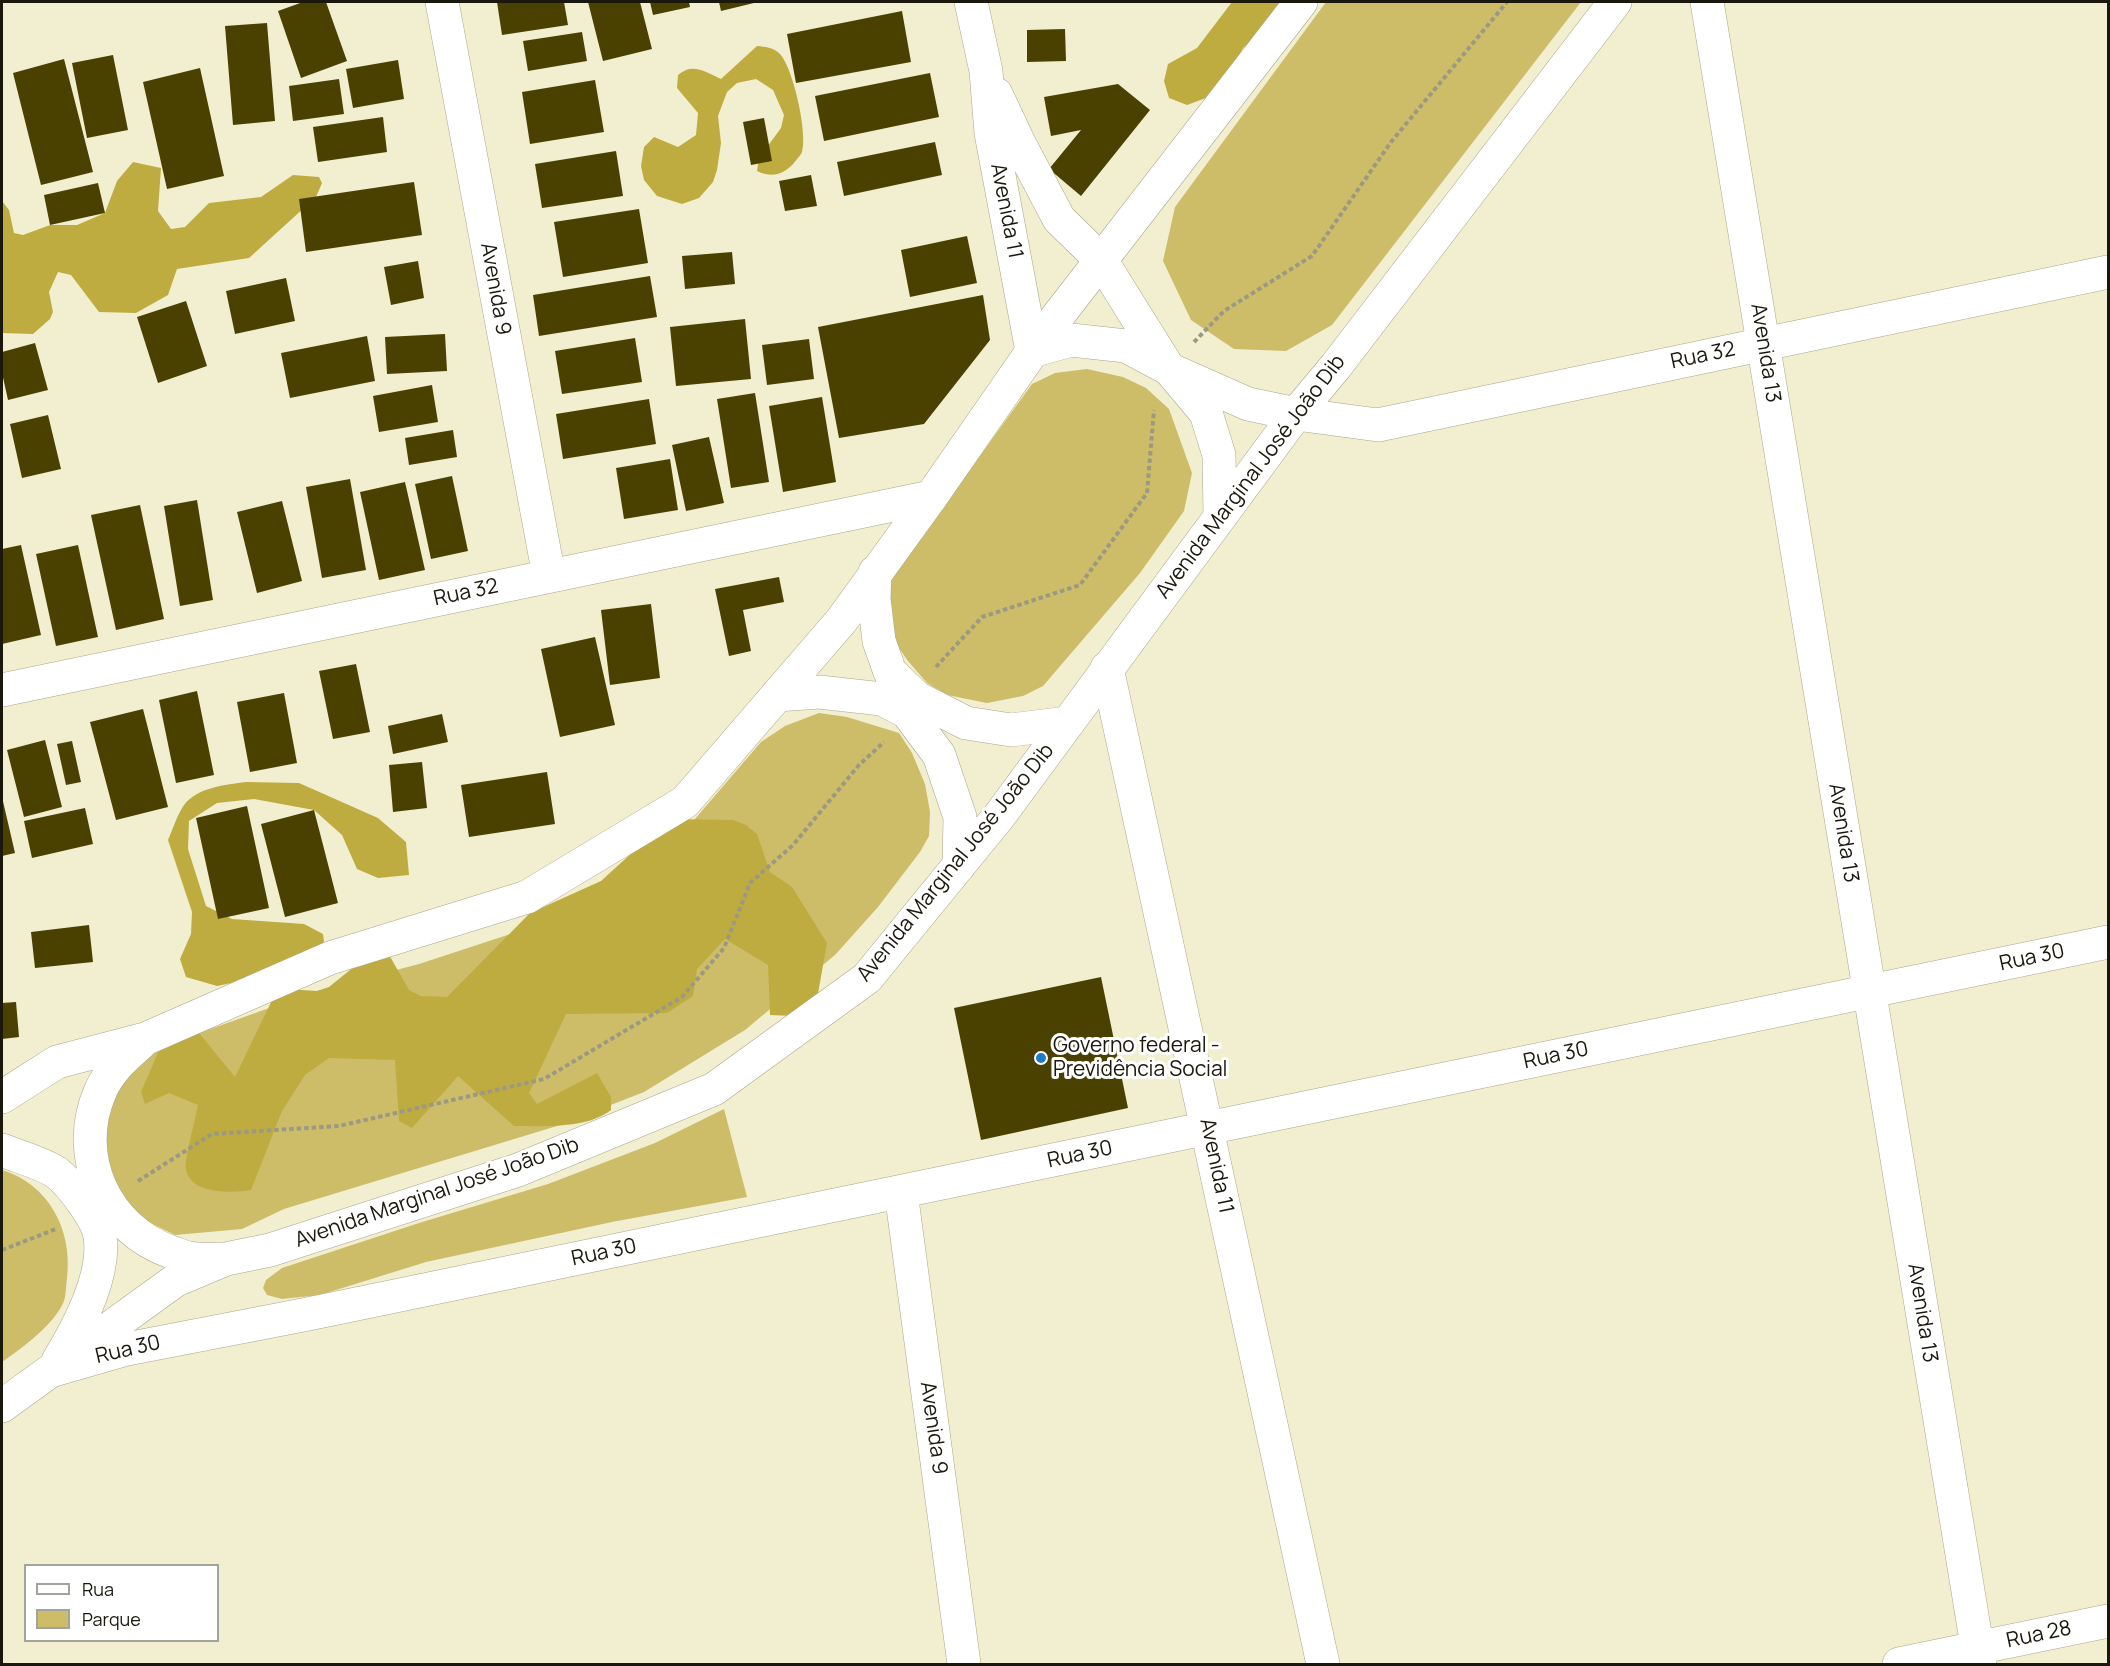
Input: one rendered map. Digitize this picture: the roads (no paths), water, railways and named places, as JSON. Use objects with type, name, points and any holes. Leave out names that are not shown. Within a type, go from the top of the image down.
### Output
[{"type":"street","name":"Avenida 9","points":[[442,2],[549,576]]},
{"type":"street","name":"Avenida 11","points":[[971,2],[986,71],[992,133],[1032,351]]},
{"type":"street","points":[[2,1097],[57,1062],[146,1039],[330,958],[527,897],[686,802],[842,620],[1032,351],[1301,2]]},
{"type":"street","name":"Avenida Marginal José João Dib","points":[[2,1406],[176,1280],[226,1259],[270,1250],[518,1170],[714,1089],[867,978],[1000,815],[1296,414],[1336,366],[1615,2]]},
{"type":"street","name":"Avenida 13","points":[[1707,2],[1978,1656]]},
{"type":"street","name":"Avenida 11","points":[[986,71],[1019,143],[1059,219],[1101,260],[1169,369]]},
{"type":"street","name":"Rua 32","points":[[1032,351],[1071,340],[1126,346],[1169,369],[1248,404],[1296,414],[1378,425],[2109,272]]},
{"type":"street","points":[[1169,369],[1206,413],[1219,455],[1220,516]]},
{"type":"street","name":"Rua 32","points":[[2,690],[931,497]]},
{"type":"street","points":[[875,572],[874,599],[879,641],[890,672],[917,698],[966,723],[1011,730],[1068,723]]},
{"type":"street","name":"Avenida 11","points":[[1107,668],[1323,1665]]},
{"type":"street","points":[[777,695],[819,692],[882,699],[908,712],[939,755],[960,817],[959,866]]},
{"type":"street","name":"Rua 30","points":[[52,1370],[127,1349],[308,1314],[2109,942]]},
{"type":"street","points":[[146,1039],[119,1062],[100,1091],[91,1125],[91,1160],[102,1193],[123,1224],[154,1246],[189,1258],[226,1259]]},
{"type":"street","points":[[2,1150],[56,1172],[78,1194],[100,1235],[99,1270],[76,1332],[52,1370]]},
{"type":"street","name":"Avenida 9","points":[[901,1192],[964,1665]]},
{"type":"street","name":"Rua 28","points":[[1899,1665],[1978,1656],[2109,1621]]},
{"type":"place","name":"Governo federal - Previdência Social","points":[[1041,1058]]}]
